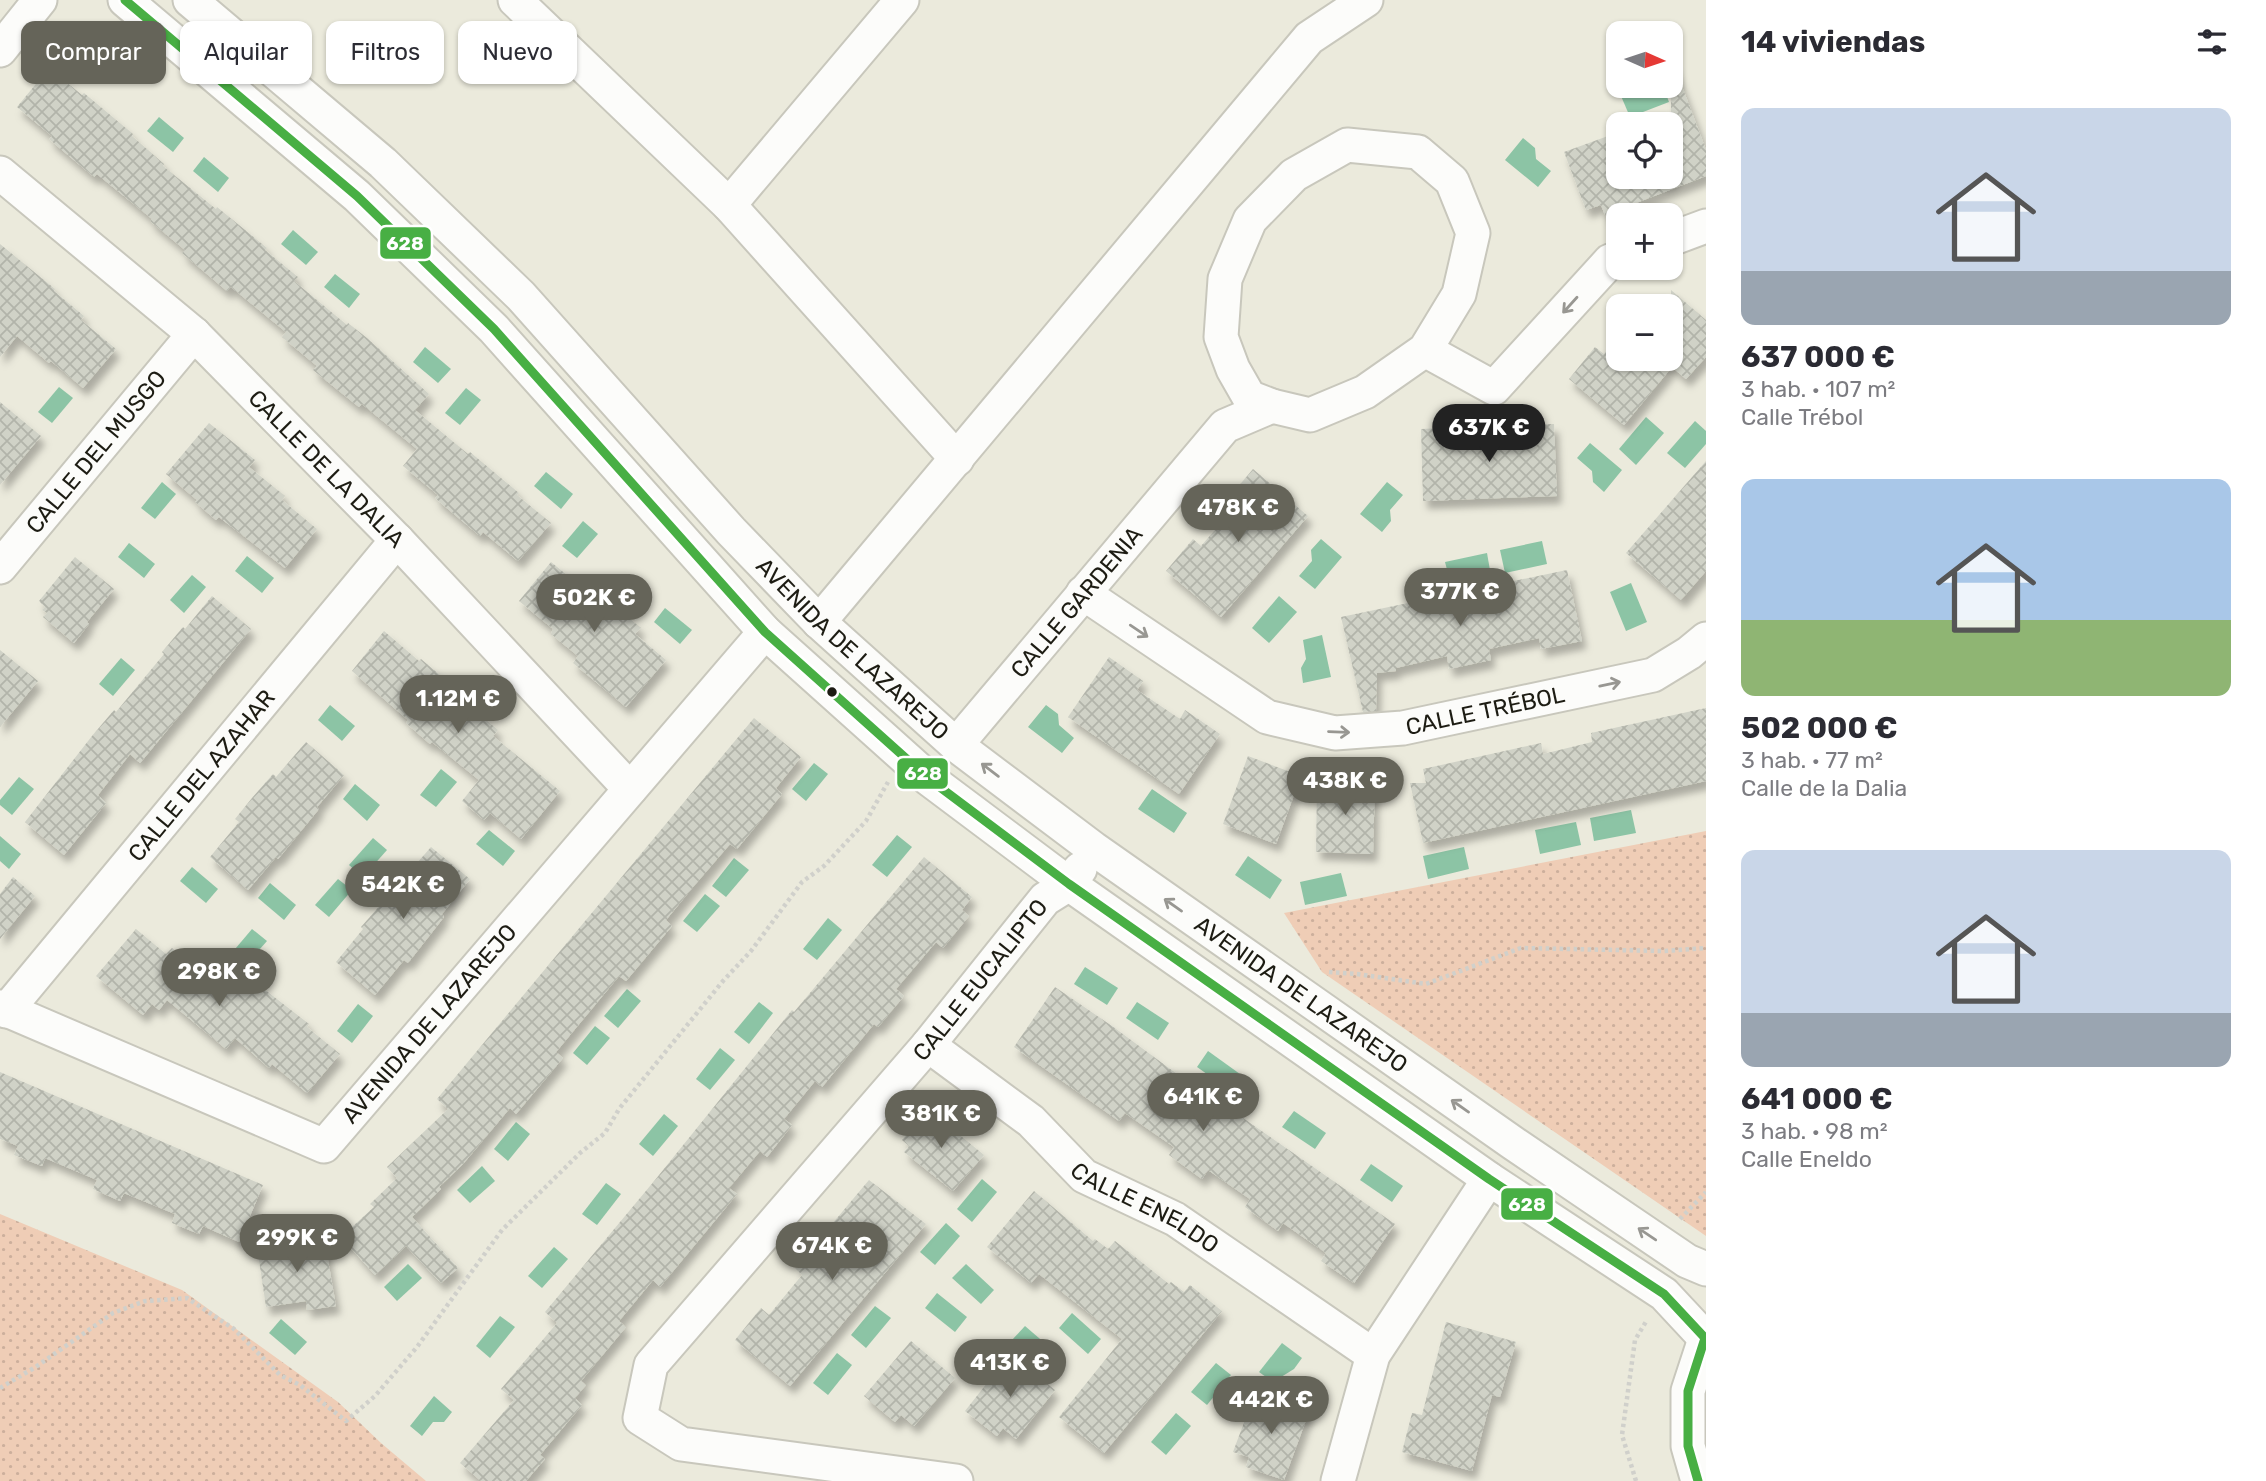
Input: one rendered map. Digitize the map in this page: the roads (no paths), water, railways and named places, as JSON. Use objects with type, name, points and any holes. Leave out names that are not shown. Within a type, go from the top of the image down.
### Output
[{"type":"street","points":[[0,50],[40,0]]},
{"type":"street","name":"AVENIDA DE LAZAREJO","points":[[125,0],[357,196],[494,329],[765,632],[929,779],[1069,884],[1489,1179],[1664,1294],[1706,1337]]},
{"type":"street","name":"AVENIDA DE LAZAREJO","points":[[190,0],[383,163],[522,296],[731,531],[819,622],[956,745],[1094,849],[1513,1143],[1687,1261],[1706,1269]]},
{"type":"street","points":[[515,0],[729,205],[957,459]]},
{"type":"street","points":[[729,205],[902,0]]},
{"type":"street","points":[[819,622],[1308,38],[1366,0]]},
{"type":"street","points":[[1347,145],[1419,152],[1452,181],[1473,233],[1459,294],[1424,350],[1365,392],[1310,415],[1272,406],[1249,397],[1233,369],[1221,337],[1225,279],[1250,220],[1294,175],[1347,145]]},
{"type":"street","name":"CALLE DE LA DALIA","points":[[0,173],[194,334],[397,540],[630,789]]},
{"type":"street","points":[[1683,235],[1706,226]]},
{"type":"street","points":[[1424,350],[1494,388],[1606,265]]},
{"type":"street","name":"CALLE DEL MUSGO","points":[[0,567],[194,334]]},
{"type":"street","points":[[1225,426],[1233,369]]},
{"type":"street","name":"CALLE GARDENIA","points":[[956,745],[1225,426],[1272,406]]},
{"type":"street","name":"CALLE DEL AZAHAR","points":[[3,1009],[397,540]]},
{"type":"street","name":"CALLE TRÉBOL","points":[[1083,593],[1267,717],[1335,733],[1403,728],[1653,675],[1706,639]]},
{"type":"street","name":"AVENIDA DE LAZAREJO","points":[[3,1009],[324,1146],[765,632]]},
{"type":"street","name":"CALLE EUCALIPTO","points":[[956,1481],[681,1444],[640,1418],[651,1365],[928,1045],[1045,900],[1069,884],[1094,849]]},
{"type":"street","name":"CALLE ENELDO","points":[[928,1045],[1031,1121],[1084,1176],[1175,1219],[1373,1355]]},
{"type":"street","points":[[1338,1481],[1373,1355],[1489,1179]]},
{"type":"street","points":[[1698,1481],[1688,1446],[1688,1391],[1706,1337]]}]
